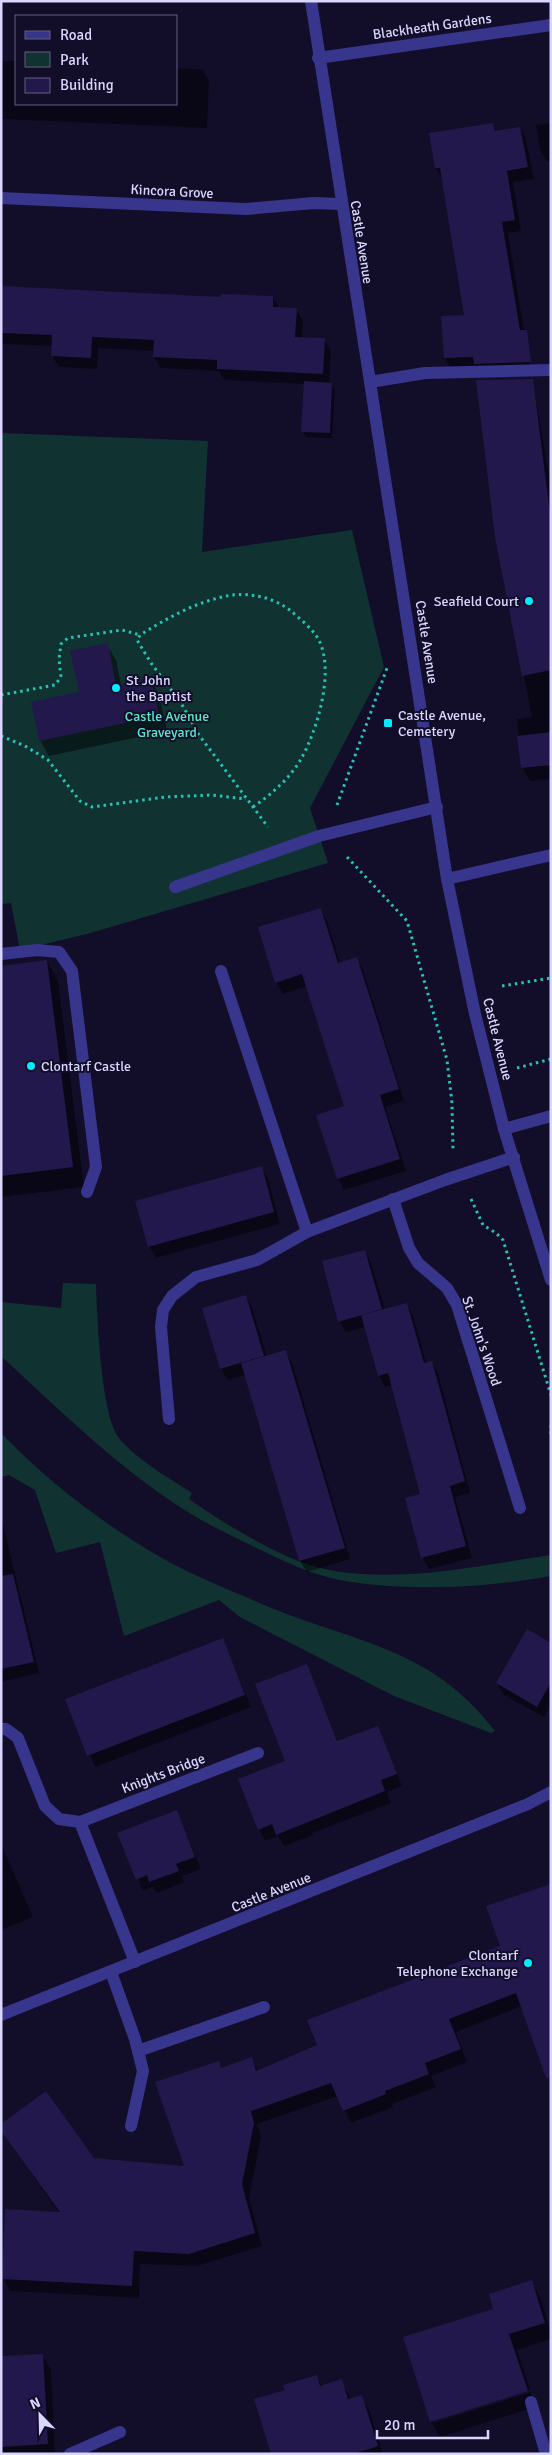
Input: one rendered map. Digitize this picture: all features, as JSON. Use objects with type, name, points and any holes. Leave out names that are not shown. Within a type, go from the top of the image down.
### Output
[{"type":"street","name":"Castle Avenue","points":[[311,1],[318,58],[447,879],[475,1014],[504,1129],[551,1280]]},
{"type":"street","name":"Blackheath Gardens","points":[[318,58],[551,25]]},
{"type":"street","name":"Kincora Grove","points":[[1,198],[246,209],[314,203],[341,204]]},
{"type":"street","points":[[370,382],[425,373],[551,370]]},
{"type":"street","points":[[175,887],[319,836],[437,807]]},
{"type":"street","points":[[447,879],[551,855]]},
{"type":"street","points":[[1,954],[37,950],[59,952],[72,971],[96,1167],[87,1192]]},
{"type":"street","points":[[221,971],[307,1232]]},
{"type":"street","points":[[504,1129],[551,1116]]},
{"type":"street","points":[[169,1419],[161,1327],[163,1310],[172,1296],[196,1277],[257,1260],[307,1232],[393,1198],[514,1157]]},
{"type":"street","name":"St. John's Wood","points":[[393,1198],[409,1248],[418,1263],[447,1288],[457,1305],[520,1508]]},
{"type":"street","points":[[1,1729],[6,1728],[18,1738],[45,1806],[59,1819],[80,1822],[135,1962]]},
{"type":"street","name":"Knights Bridge","points":[[80,1822],[258,1753]]},
{"type":"street","name":"Castle Avenue","points":[[1,2016],[366,1871],[528,1804],[551,1792]]},
{"type":"street","points":[[111,1972],[143,2071],[131,2126]]},
{"type":"street","points":[[138,2051],[264,2007]]},
{"type":"street","points":[[531,2402],[546,2454]]},
{"type":"street","points":[[70,2454],[120,2432]]},
{"type":"path","points":[[253,807],[283,783],[301,759],[315,726],[324,694],[325,664],[321,644],[304,622],[283,604],[256,595],[224,596],[187,608],[140,635],[137,640],[151,663],[181,703],[199,735],[253,807],[267,825],[277,851]]},
{"type":"path","points":[[1,695],[54,685],[61,677],[59,659],[61,644],[68,638],[122,630],[140,635]]},
{"type":"path","points":[[385,660],[387,669],[334,816],[319,836],[335,844],[407,921],[447,1060],[452,1103],[454,1153],[482,1225],[496,1233],[503,1240],[551,1396]]},
{"type":"path","points":[[1,736],[25,746],[48,760],[80,801],[92,807],[165,796],[212,795],[247,799]]},
{"type":"path","points":[[502,986],[551,978]]},
{"type":"path","points":[[517,1068],[551,1059]]},
{"type":"path","points":[[551,1424],[551,1438]]},
{"type":"green space","name":"Castle Avenue Graveyard","points":[[1,433],[208,441],[202,552],[352,530],[384,667],[310,808],[328,863],[87,934],[20,950],[11,903],[1,904]]},
{"type":"green space","points":[[63,1283],[96,1284],[104,1388],[113,1426],[119,1438],[144,1461],[192,1493],[189,1499],[228,1525],[284,1555],[327,1570],[358,1574],[390,1575],[423,1573],[551,1555],[551,1576],[473,1586],[446,1587],[391,1586],[340,1580],[310,1572],[291,1564],[237,1539],[196,1517],[169,1500],[119,1462],[1,1356],[1,1302],[61,1308]]},
{"type":"green space","points":[[1,1433],[57,1485],[140,1545],[185,1570],[232,1591],[289,1615],[384,1648],[414,1662],[442,1679],[469,1702],[495,1731],[491,1733],[394,1696],[240,1617],[219,1600],[124,1636],[100,1542],[56,1553],[35,1490],[9,1475],[1,1477]]},
{"type":"building","points":[[493,123],[495,131],[520,127],[528,167],[507,171],[515,220],[502,222],[520,330],[527,330],[531,362],[474,364],[473,357],[444,358],[441,316],[464,315],[440,168],[435,168],[429,133]]},
{"type":"building","points":[[1,286],[220,297],[221,294],[273,296],[273,307],[297,308],[295,337],[325,338],[323,374],[217,369],[217,360],[153,357],[154,340],[92,337],[91,358],[51,356],[52,335],[1,333]]},
{"type":"building","points":[[533,379],[551,521],[551,670],[522,676],[495,537],[476,380]]},
{"type":"building","points":[[304,381],[332,383],[330,433],[301,432]]},
{"type":"building","name":"St John the Baptist","points":[[108,643],[116,685],[151,677],[159,716],[39,741],[31,702],[79,692],[70,651]]},
{"type":"building","points":[[551,732],[551,765],[521,768],[517,736]]},
{"type":"building","points":[[321,908],[338,963],[357,957],[399,1089],[380,1095],[400,1159],[337,1179],[316,1115],[344,1106],[302,974],[275,983],[258,927]]},
{"type":"building","name":"Clontarf Castle","points":[[47,960],[73,1167],[1,1176],[1,966]]},
{"type":"building","points":[[262,1166],[274,1212],[148,1247],[135,1201]]},
{"type":"building","points":[[365,1250],[382,1309],[338,1322],[322,1261]]},
{"type":"building","points":[[246,1295],[264,1356],[220,1369],[202,1308]]},
{"type":"building","points":[[407,1303],[424,1363],[432,1361],[465,1481],[450,1486],[466,1546],[421,1558],[405,1498],[420,1494],[388,1373],[378,1376],[361,1315]]},
{"type":"building","points":[[286,1350],[345,1548],[299,1561],[241,1363]]},
{"type":"building","points":[[13,1574],[34,1662],[1,1669],[1,1576]]},
{"type":"building","points":[[527,1629],[551,1643],[551,1682],[537,1707],[496,1683]]},
{"type":"building","points":[[223,1638],[245,1695],[87,1756],[65,1699]]},
{"type":"building","points":[[307,1664],[337,1741],[378,1726],[397,1774],[381,1780],[385,1791],[276,1835],[272,1824],[258,1830],[238,1779],[285,1761],[255,1684]]},
{"type":"building","points":[[177,1810],[195,1857],[176,1864],[179,1871],[149,1882],[147,1875],[136,1880],[117,1833]]},
{"type":"building","points":[[551,1884],[551,2077],[546,2078],[516,1993],[449,2019],[461,2049],[425,2063],[429,2074],[385,2091],[386,2094],[343,2111],[331,2083],[251,2111],[254,2123],[242,2184],[255,2233],[189,2254],[134,2251],[132,2286],[2,2279],[5,2209],[60,2212],[1,2131],[1,2124],[46,2091],[94,2158],[184,2166],[155,2082],[219,2061],[221,2068],[252,2057],[256,2071],[317,2045],[307,2020],[500,1946],[486,1906]]},
{"type":"building","points":[[532,2280],[545,2323],[509,2334],[528,2391],[430,2422],[403,2337],[493,2309],[489,2294]]},
{"type":"building","points":[[43,2354],[48,2444],[1,2447],[1,2356]]},
{"type":"building","points":[[317,2375],[320,2386],[342,2379],[348,2399],[362,2395],[378,2446],[353,2454],[271,2454],[254,2399],[285,2390],[283,2385]]},
{"type":"place","name":"Seafield Court","points":[[529,601]]},
{"type":"place","name":"St John the Baptist","points":[[116,688]]},
{"type":"place","name":"Castle Avenue, Cemetery","points":[[388,723]]},
{"type":"place","name":"Clontarf Castle","points":[[31,1066]]},
{"type":"place","name":"Clontarf Telephone Exchange","points":[[528,1963]]}]
